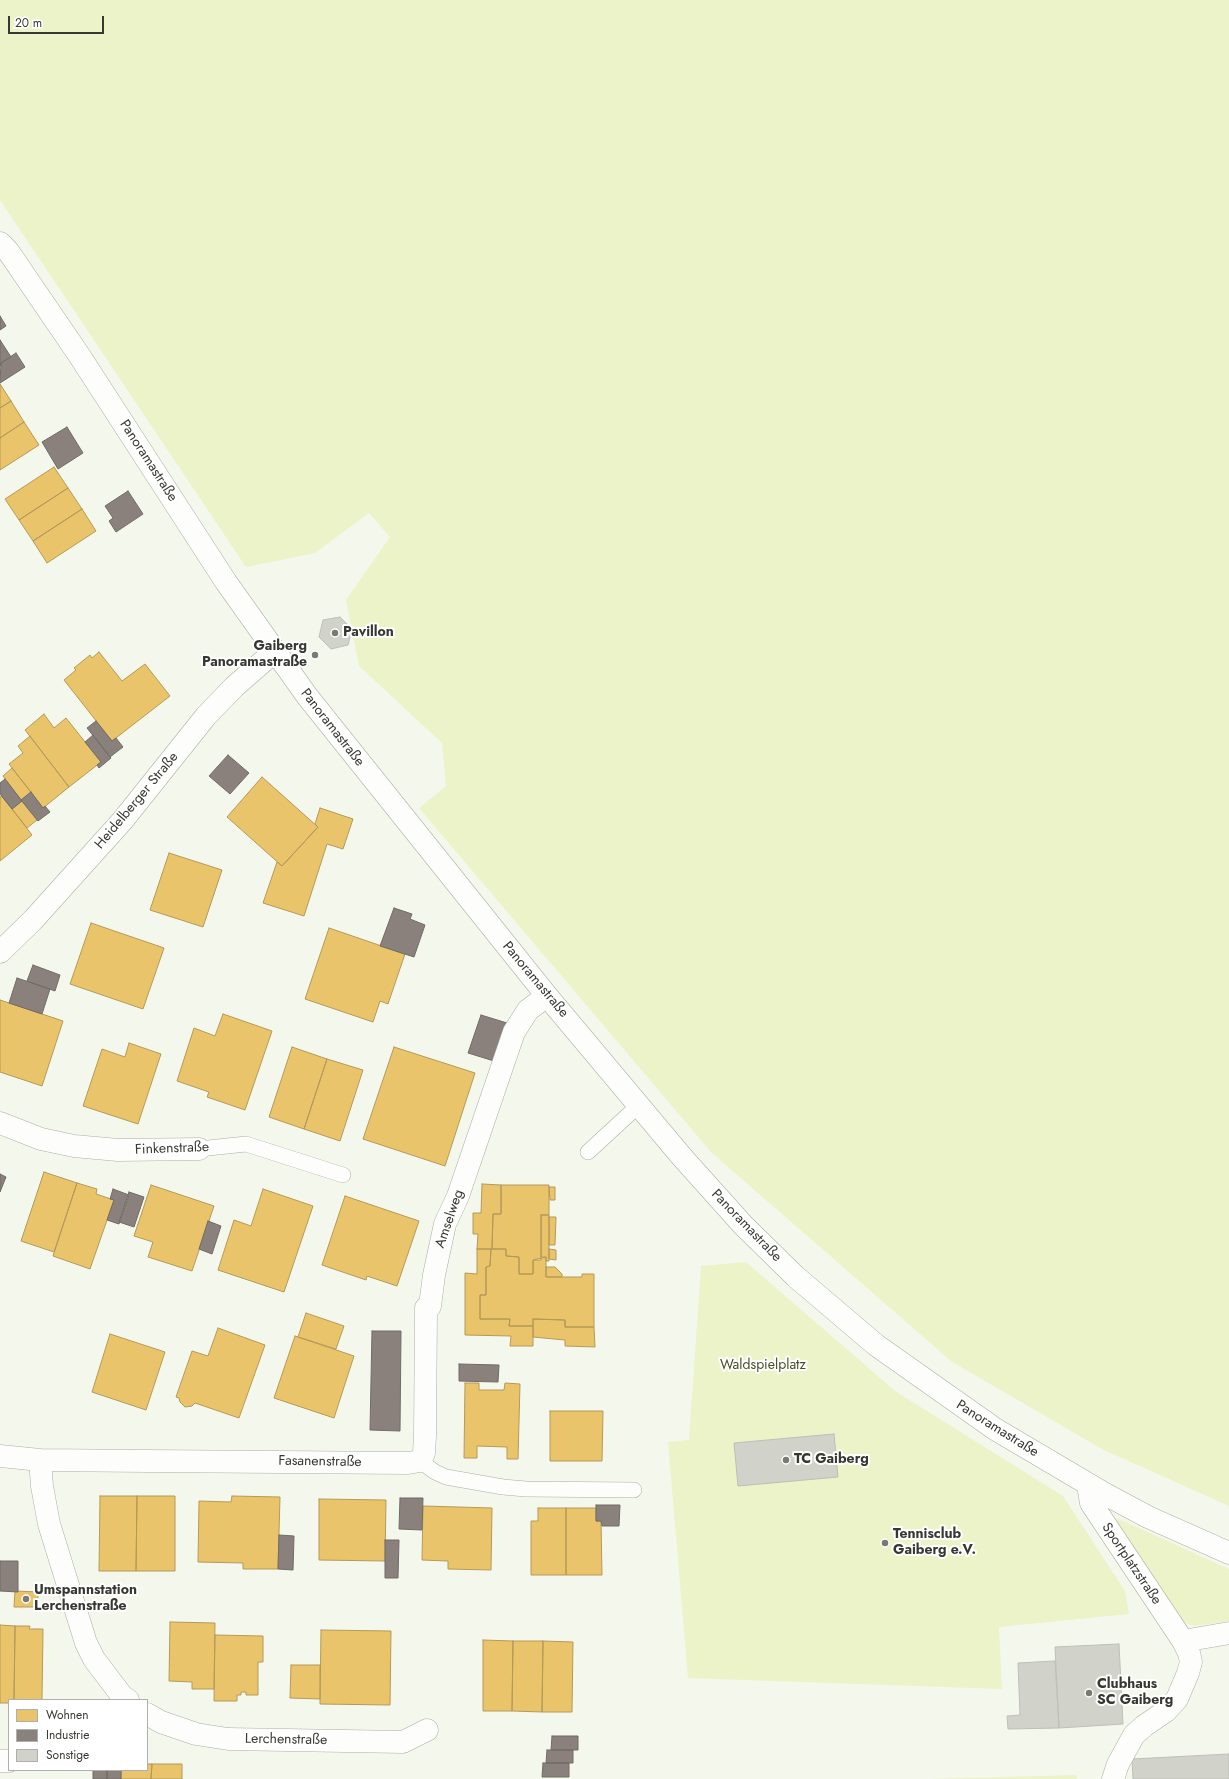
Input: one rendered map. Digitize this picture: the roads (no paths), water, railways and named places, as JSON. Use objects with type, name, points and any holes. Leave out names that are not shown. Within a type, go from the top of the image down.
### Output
[{"type":"street","name":"Panoramastraße","points":[[0,243],[8,251],[79,355],[226,582],[330,726],[547,996],[682,1157],[743,1225],[796,1277],[836,1312],[876,1345],[964,1409],[1088,1485],[1148,1517],[1229,1553]]},
{"type":"street","name":"Heidelberger Straße","points":[[0,952],[33,920],[123,820],[206,716],[234,687],[275,651]]},
{"type":"street","name":"Amselweg","points":[[420,1461],[424,1453],[425,1436],[426,1308],[430,1306],[434,1275],[445,1224],[466,1173],[514,1032],[528,1010],[547,996]]},
{"type":"street","name":"Finkenstraße","points":[[0,1123],[41,1139],[74,1146],[118,1150],[199,1149]]},
{"type":"street","name":"Fasanenstraße","points":[[0,1456],[40,1460],[408,1463],[420,1461]]},
{"type":"street","points":[[40,1460],[42,1486],[49,1524],[86,1643],[94,1659],[122,1696],[126,1699]]},
{"type":"street","name":"Sportplatzstraße","points":[[1088,1485],[1090,1504],[1183,1641],[1190,1653],[1191,1662],[1177,1699],[1166,1711],[1134,1735],[1118,1764],[1113,1779]]},
{"type":"street","points":[[1183,1641],[1229,1633]]},
{"type":"street","name":"Lerchenstraße","points":[[148,1715],[161,1722],[196,1734],[228,1739],[403,1742],[427,1730]]},
{"type":"lane","points":[[588,1152],[639,1105]]},
{"type":"lane","name":"Finkenstraße","points":[[199,1149],[246,1144],[343,1175]]},
{"type":"lane","points":[[420,1461],[434,1472],[446,1477],[503,1487],[526,1489],[634,1490]]},
{"type":"place","name":"Pavillon","points":[[335,633]]},
{"type":"place","name":"Gaiberg Panoramastraße","points":[[315,655]]},
{"type":"place","name":"TC Gaiberg","points":[[786,1460]]},
{"type":"place","name":"Tennisclub Gaiberg e.V.","points":[[885,1543]]},
{"type":"place","name":"Umspannstation Lerchenstraße","points":[[26,1599]]},
{"type":"place","name":"Clubhaus SC Gaiberg","points":[[1089,1693]]},
{"type":"park label","name":"Waldspielplatz","points":[[763,1366]]}]
